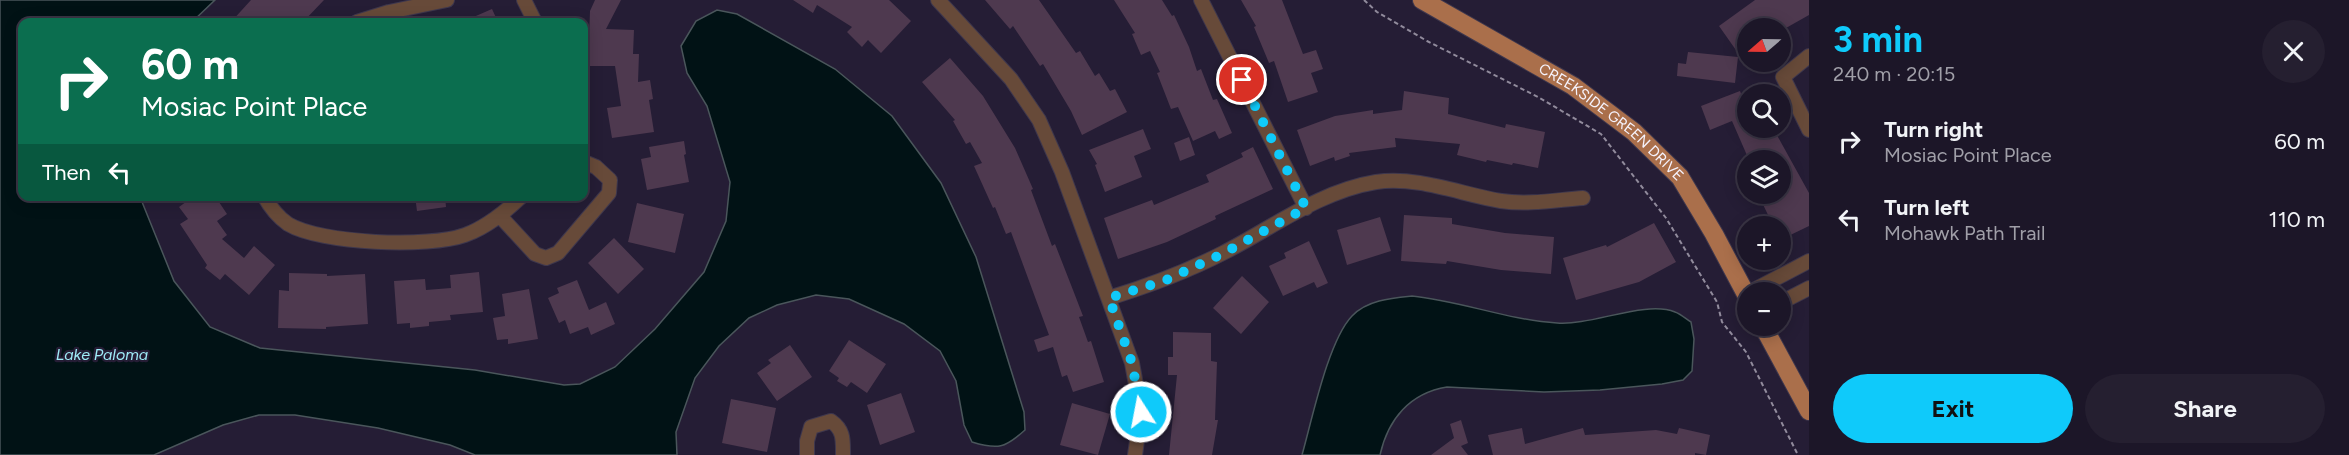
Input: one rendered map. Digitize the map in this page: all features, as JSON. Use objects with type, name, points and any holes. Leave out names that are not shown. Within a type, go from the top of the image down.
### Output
[{"type":"main road","name":"CREEKSIDE GREEN DRIVE","points":[[1422,0],[1573,86],[1634,132],[1680,177],[1741,282]]},
{"type":"main road","points":[[1768,336],[1809,411]]},
{"type":"street","points":[[370,18],[447,0]]},
{"type":"street","points":[[524,0],[533,18]]},
{"type":"street","points":[[1201,0],[1306,208]]},
{"type":"street","points":[[942,1],[1011,79],[1039,120],[1062,172],[1132,363],[1141,412],[1135,455]]},
{"type":"street","points":[[1809,57],[1783,77],[1809,130]]},
{"type":"street","points":[[501,216],[535,254],[546,258],[558,253],[609,193],[610,180],[596,167],[588,164]]},
{"type":"street","points":[[1109,298],[1164,281],[1222,254],[1306,208],[1345,190],[1376,182],[1417,183],[1503,201],[1531,203],[1583,198]]},
{"type":"street","points":[[267,201],[287,223],[318,236],[414,244],[466,234],[501,216],[517,201]]},
{"type":"street","points":[[1771,282],[1809,261]]},
{"type":"street","points":[[1791,297],[1809,288]]},
{"type":"street","points":[[807,455],[807,441],[811,427],[831,421],[840,427],[843,437],[843,455]]},
{"type":"path","points":[[1364,0],[1377,12],[1427,41],[1538,97],[1601,134],[1666,218],[1717,302],[1722,322],[1746,352],[1798,455]]},
{"type":"water","name":"Lake Paloma","points":[[0,0],[215,0],[196,18],[18,18],[18,201],[142,201],[174,281],[210,327],[260,348],[475,370],[564,385],[580,384],[615,367],[655,329],[704,272],[726,221],[730,182],[707,106],[687,73],[681,46],[696,21],[717,10],[737,14],[835,69],[892,116],[941,183],[976,257],[1024,412],[1025,430],[1012,441],[1001,446],[972,442],[964,425],[956,381],[940,351],[904,324],[849,299],[816,295],[777,305],[749,318],[719,346],[695,378],[676,432],[677,455],[475,455],[450,445],[378,428],[295,415],[259,415],[223,425],[154,455],[0,455]]},
{"type":"water","points":[[1412,296],[1557,323],[1586,321],[1649,309],[1675,312],[1691,322],[1694,339],[1692,371],[1683,380],[1600,390],[1544,392],[1447,387],[1422,395],[1403,410],[1389,430],[1380,455],[1302,455],[1328,362],[1343,328],[1352,316],[1365,306]]},
{"type":"building","points":[[251,0],[324,0],[307,18],[235,18]]},
{"type":"building","points":[[595,0],[621,0],[606,29],[634,30],[633,54],[639,54],[638,82],[650,80],[653,99],[649,100],[654,132],[612,138],[607,108],[621,106],[615,66],[588,66],[590,11]]},
{"type":"building","points":[[793,0],[889,0],[911,21],[881,53],[868,40],[862,47],[847,32],[852,27],[817,5],[813,13]]},
{"type":"building","points":[[985,0],[1039,0],[1076,53],[1080,51],[1095,76],[1099,73],[1110,91],[1115,89],[1127,112],[1082,135],[1071,111],[1043,64],[1040,66],[1013,26],[1010,29]]},
{"type":"building","points":[[1114,0],[1162,0],[1172,16],[1174,15],[1197,71],[1201,69],[1213,100],[1217,99],[1232,133],[1219,139],[1215,131],[1193,141],[1178,107],[1171,109],[1157,73],[1160,72],[1150,51],[1141,55],[1132,34],[1135,33]]},
{"type":"building","points":[[1241,0],[1282,0],[1303,54],[1316,50],[1323,69],[1311,73],[1318,92],[1288,102],[1274,61],[1269,63],[1254,27],[1256,26]]},
{"type":"building","points":[[1755,0],[1809,0],[1809,15],[1791,25],[1791,18],[1737,18],[1737,52],[1719,26]]},
{"type":"building","points":[[492,9],[496,18],[471,18]]},
{"type":"building","points":[[1688,52],[1737,57],[1735,83],[1677,76],[1678,63],[1686,64]]},
{"type":"building","points":[[950,58],[983,96],[1015,148],[1033,189],[1031,190],[1052,246],[1055,244],[1083,316],[1079,317],[1088,342],[1091,341],[1104,382],[1073,392],[1067,375],[1062,377],[1053,347],[1038,352],[1034,340],[1049,335],[1011,232],[1006,234],[974,166],[982,163],[970,142],[966,144],[953,121],[955,120],[922,82]]},
{"type":"building","points":[[1404,91],[1449,98],[1448,114],[1505,128],[1506,124],[1545,132],[1538,168],[1487,160],[1486,162],[1457,155],[1460,144],[1395,138],[1396,147],[1349,153],[1350,156],[1335,161],[1334,157],[1310,166],[1297,130],[1335,116],[1373,110],[1373,114],[1402,110]]},
{"type":"building","points":[[1737,92],[1737,132],[1732,121],[1710,130],[1701,106]]},
{"type":"building","points":[[1143,129],[1151,149],[1134,156],[1142,177],[1105,192],[1095,165],[1097,164],[1089,150]]},
{"type":"building","points":[[1189,137],[1195,155],[1180,161],[1174,143]]},
{"type":"building","points":[[1739,138],[1779,138],[1785,150],[1745,150]]},
{"type":"building","points":[[684,141],[689,182],[647,190],[641,159],[651,157],[649,147]]},
{"type":"building","points":[[1253,147],[1273,189],[1167,242],[1118,259],[1104,218],[1152,200],[1154,205],[1209,182],[1206,175],[1243,157],[1241,153]]},
{"type":"building","points":[[1791,160],[1809,193],[1809,226],[1791,235],[1791,216],[1769,216],[1763,204],[1791,204]]},
{"type":"building","points":[[187,201],[218,201],[227,214],[217,221],[227,235],[222,239],[244,258],[254,246],[275,265],[249,295],[225,274],[220,280],[205,268],[207,265],[180,224],[188,219],[179,207]]},
{"type":"building","points":[[416,201],[445,201],[446,207],[417,211]]},
{"type":"building","points":[[637,203],[684,214],[675,253],[628,242]]},
{"type":"building","points":[[1404,215],[1452,218],[1452,224],[1505,233],[1554,237],[1551,274],[1501,270],[1447,261],[1446,264],[1401,261]]},
{"type":"building","points":[[1380,217],[1391,251],[1347,265],[1337,230]]},
{"type":"building","points":[[1654,223],[1676,262],[1639,282],[1576,300],[1563,258],[1606,245],[1607,247]]},
{"type":"building","points":[[614,238],[644,269],[618,294],[588,263]]},
{"type":"building","points":[[1309,241],[1328,283],[1317,288],[1314,282],[1283,296],[1269,266],[1286,258],[1284,253]]},
{"type":"building","points":[[479,272],[483,312],[450,315],[451,320],[429,322],[429,326],[410,328],[410,323],[397,324],[394,281],[425,279],[426,290],[451,288],[450,275]]},
{"type":"building","points":[[289,273],[327,274],[327,276],[365,274],[368,324],[326,327],[326,329],[278,328],[279,290],[289,291]]},
{"type":"building","points":[[1242,276],[1269,302],[1241,334],[1213,308]]},
{"type":"building","points":[[577,280],[589,310],[606,302],[615,324],[591,335],[588,327],[570,334],[565,320],[559,323],[548,298],[559,293],[557,288]]},
{"type":"building","points":[[529,289],[538,339],[508,344],[508,339],[497,340],[493,318],[505,316],[502,294]]},
{"type":"building","points":[[1173,332],[1211,333],[1211,361],[1217,362],[1215,420],[1218,420],[1212,455],[1169,455],[1177,375],[1168,375],[1168,357],[1173,357]]},
{"type":"building","points":[[849,340],[886,364],[867,393],[851,382],[847,387],[837,381],[839,378],[829,371]]},
{"type":"building","points":[[790,345],[812,377],[777,401],[757,373],[771,363],[768,360]]},
{"type":"building","points":[[901,393],[915,432],[880,445],[867,405]]},
{"type":"building","points":[[731,399],[776,408],[767,452],[722,443]]},
{"type":"building","points":[[1072,403],[1110,414],[1098,455],[1060,445]]},
{"type":"building","points":[[1461,420],[1468,443],[1461,446],[1468,455],[1431,455],[1454,438],[1450,424]]},
{"type":"building","points":[[1522,428],[1525,444],[1583,428],[1585,435],[1656,430],[1677,434],[1679,428],[1710,435],[1706,455],[1695,453],[1695,455],[1493,455],[1488,435]]},
{"type":"route","points":[[1141,412],[1132,363],[1109,298],[1164,281],[1222,254],[1306,208],[1242,80]]}]
